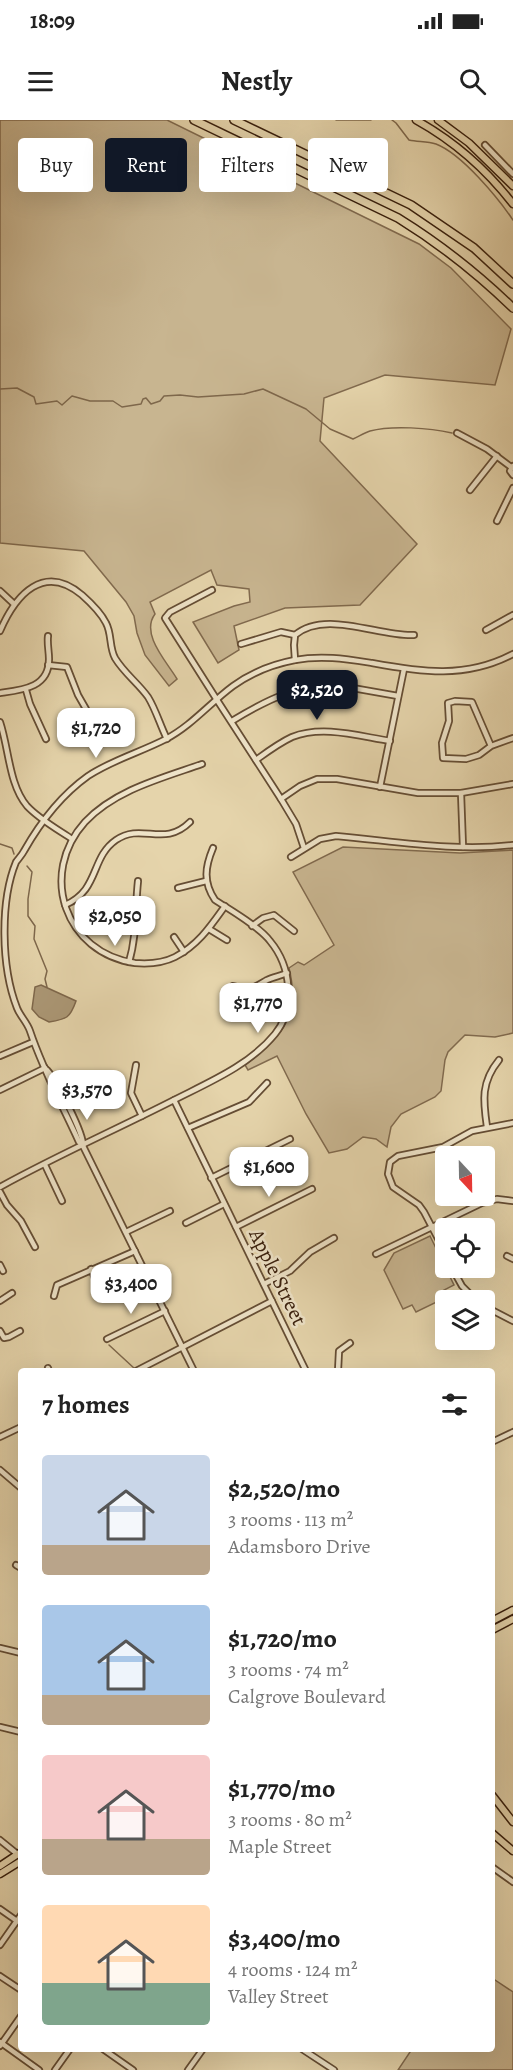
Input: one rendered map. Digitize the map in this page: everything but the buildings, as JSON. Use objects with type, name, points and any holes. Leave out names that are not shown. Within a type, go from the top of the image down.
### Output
[{"type":"highway","points":[[194,120],[398,218],[467,266],[513,309]]},
{"type":"highway","points":[[234,120],[411,205],[474,248],[512,281]]},
{"type":"main road","points":[[416,120],[462,151],[485,171],[513,204]]},
{"type":"main road","points":[[438,120],[470,143],[513,186]]},
{"type":"main road","points":[[495,1619],[513,1610]]},
{"type":"main road","points":[[495,1629],[513,1619]]},
{"type":"main road","points":[[495,1799],[513,1822]]},
{"type":"main road","points":[[495,1836],[513,1851]]},
{"type":"main road","points":[[0,1866],[18,1857]]},
{"type":"main road","points":[[0,1874],[18,1858]]},
{"type":"street","points":[[485,145],[513,174]]},
{"type":"street","points":[[457,433],[512,466],[510,471],[513,475]]},
{"type":"street","points":[[470,490],[497,456]]},
{"type":"street","points":[[497,521],[513,488]]},
{"type":"street","points":[[0,631],[14,604],[29,589],[47,582],[65,584],[86,598],[105,621],[115,658],[147,696],[167,739]]},
{"type":"street","points":[[212,590],[170,612],[165,618],[281,799],[296,824],[304,848]]},
{"type":"street","points":[[0,591],[14,604]]},
{"type":"street","points":[[486,630],[513,615]]},
{"type":"street","points":[[241,644],[280,632],[296,635],[312,626],[353,626],[402,636],[414,635]]},
{"type":"street","points":[[295,660],[296,635]]},
{"type":"street","points":[[0,693],[26,690],[44,678],[48,665],[48,636]]},
{"type":"street","points":[[193,1368],[48,1079],[26,1021],[17,1009],[5,970],[3,954],[3,910],[16,863],[43,820],[58,802],[89,776],[113,762],[167,739],[234,685],[256,673],[295,660],[325,656],[441,673],[474,668],[513,654]]},
{"type":"street","points":[[48,665],[67,667],[86,709]]},
{"type":"street","points":[[381,787],[404,669]]},
{"type":"street","points":[[232,722],[276,696],[312,686],[346,687],[398,696]]},
{"type":"street","points":[[26,690],[46,739]]},
{"type":"street","points":[[491,747],[472,702],[455,700],[448,703],[449,721],[442,743],[442,758],[466,759],[513,738]]},
{"type":"street","points":[[0,722],[18,791],[26,804],[43,820],[72,839]]},
{"type":"street","points":[[256,760],[292,737],[311,733],[330,731],[390,741]]},
{"type":"street","points":[[202,764],[118,796],[86,821],[72,839],[64,859],[60,884],[61,894],[69,916],[78,931],[92,945],[106,956],[146,964],[172,959],[184,952],[209,929],[225,906]]},
{"type":"street","points":[[281,799],[300,786],[317,779],[337,779],[418,793],[461,793],[513,784]]},
{"type":"street","points":[[461,793],[463,847]]},
{"type":"street","points":[[65,905],[78,899],[86,891],[104,853],[114,841],[134,833],[174,834],[190,822]]},
{"type":"street","points":[[291,857],[320,839],[336,836],[463,847],[485,848],[513,845]]},
{"type":"street","points":[[0,1187],[208,1084],[239,1064],[275,1035],[288,1008],[287,974],[270,939],[215,900],[210,892],[206,881],[207,864],[213,848]]},
{"type":"street","points":[[129,962],[135,943],[134,912],[138,881]]},
{"type":"street","points":[[178,888],[206,881]]},
{"type":"street","points":[[252,926],[263,918],[274,915],[294,931]]},
{"type":"street","points":[[209,929],[227,939]]},
{"type":"street","points":[[174,937],[184,952]]},
{"type":"street","points":[[233,986],[255,989],[268,980],[287,974]]},
{"type":"street","points":[[0,1056],[33,1042]]},
{"type":"street","points":[[487,1127],[484,1104],[485,1087],[490,1072],[499,1060]]},
{"type":"street","points":[[136,1065],[132,1093],[142,1116]]},
{"type":"street","points":[[0,1090],[45,1068]]},
{"type":"street","points":[[188,1128],[249,1102],[267,1083]]},
{"type":"street","name":"Apple Street","points":[[174,1100],[305,1368]]},
{"type":"street","points":[[435,1233],[419,1205],[393,1187],[388,1174],[390,1162],[398,1156],[442,1146],[472,1131],[513,1123]]},
{"type":"street","points":[[211,1178],[290,1139]]},
{"type":"street","points":[[45,1165],[62,1201]]},
{"type":"street","points":[[236,1227],[312,1189]]},
{"type":"street","points":[[0,1192],[7,1205],[21,1221],[35,1247]]},
{"type":"street","points":[[376,1254],[482,1203],[497,1199],[513,1201]]},
{"type":"street","points":[[186,1223],[224,1204]]},
{"type":"street","points":[[126,1232],[170,1210]]},
{"type":"street","points":[[264,1284],[290,1271],[310,1252],[334,1238]]},
{"type":"street","points":[[54,1296],[57,1285],[135,1251]]},
{"type":"street","points":[[507,1256],[513,1259]]},
{"type":"street","points":[[0,1265],[3,1271]]},
{"type":"street","points":[[91,1269],[97,1283]]},
{"type":"street","points":[[0,1301],[12,1293]]},
{"type":"street","points":[[142,1368],[272,1301]]},
{"type":"street","points":[[107,1339],[165,1311]]},
{"type":"street","points":[[495,1312],[513,1321]]},
{"type":"street","points":[[0,1331],[4,1338],[20,1331]]},
{"type":"street","points":[[338,1368],[339,1351],[350,1343]]},
{"type":"street","points":[[0,1437],[18,1428]]},
{"type":"street","points":[[495,1441],[513,1432]]},
{"type":"street","points":[[0,1470],[18,1485]]},
{"type":"street","points":[[0,1648],[18,1652]]},
{"type":"street","points":[[0,1727],[18,1731]]},
{"type":"street","points":[[0,1840],[18,1854]]},
{"type":"street","points":[[495,1868],[513,1882]]},
{"type":"street","points":[[0,1909],[16,1921]]},
{"type":"street","points":[[0,1945],[18,1919]]},
{"type":"street","points":[[0,1976],[18,1988]]},
{"type":"street","points":[[18,2020],[1,2044],[39,2070]]},
{"type":"street","points":[[55,2070],[68,2052]]},
{"type":"street","points":[[107,2052],[133,2070]]},
{"type":"street","points":[[188,2070],[200,2052]]},
{"type":"street","points":[[307,2052],[334,2070]]},
{"type":"street","points":[[122,2070],[125,2065]]},
{"type":"shaded area","points":[[0,120],[167,120],[204,138],[199,138],[199,192],[296,192],[296,183],[308,189],[308,192],[313,192],[419,244],[451,268],[511,329],[495,385],[385,375],[324,398],[320,441],[417,544],[360,605],[285,608],[234,626],[239,650],[218,663],[193,622],[250,602],[249,589],[217,585],[211,570],[150,602],[155,614],[151,622],[153,639],[177,679],[169,686],[145,655],[134,616],[126,602],[84,551],[0,543]]},
{"type":"shaded area","points":[[343,847],[460,853],[513,850],[513,1033],[495,1037],[465,1035],[448,1052],[441,1091],[435,1097],[401,1114],[391,1127],[387,1147],[376,1139],[363,1137],[347,1149],[329,1153],[306,1114],[277,1056],[248,1070],[245,1065],[278,1035],[290,1013],[292,985],[289,968],[298,962],[304,965],[334,945],[293,872]]},
{"type":"shaded area","points":[[41,985],[76,1001],[67,1017],[49,1022],[39,1017],[32,1009],[35,987]]},
{"type":"shaded area","points":[[430,1236],[435,1246],[435,1278],[451,1278],[454,1285],[444,1290],[435,1290],[435,1303],[416,1312],[412,1305],[403,1309],[384,1270],[394,1253]]},
{"type":"shaded area","points":[[495,1980],[513,1992],[513,2070],[398,2070],[410,2052],[495,2052]]},
{"type":"waterway","points":[[336,120],[371,120]]},
{"type":"waterway","points":[[392,120],[409,140],[436,144],[457,157],[489,189],[513,220]]},
{"type":"waterway","points":[[0,389],[17,388],[34,397],[36,404],[57,401],[62,405],[72,396],[90,401],[113,401],[122,407],[141,404],[146,398],[151,404],[160,401],[164,396],[198,397],[244,394],[263,389],[306,409],[330,429],[353,439],[370,431],[389,428],[452,433]]},
{"type":"waterway","points":[[0,844],[12,848],[14,854]]},
{"type":"waterway","points":[[27,866],[32,872],[28,916],[35,926],[34,939],[47,971],[45,979],[47,987]]},
{"type":"waterway","points":[[114,1266],[123,1286]]},
{"type":"waterway","points":[[109,1345],[134,1368]]}]
